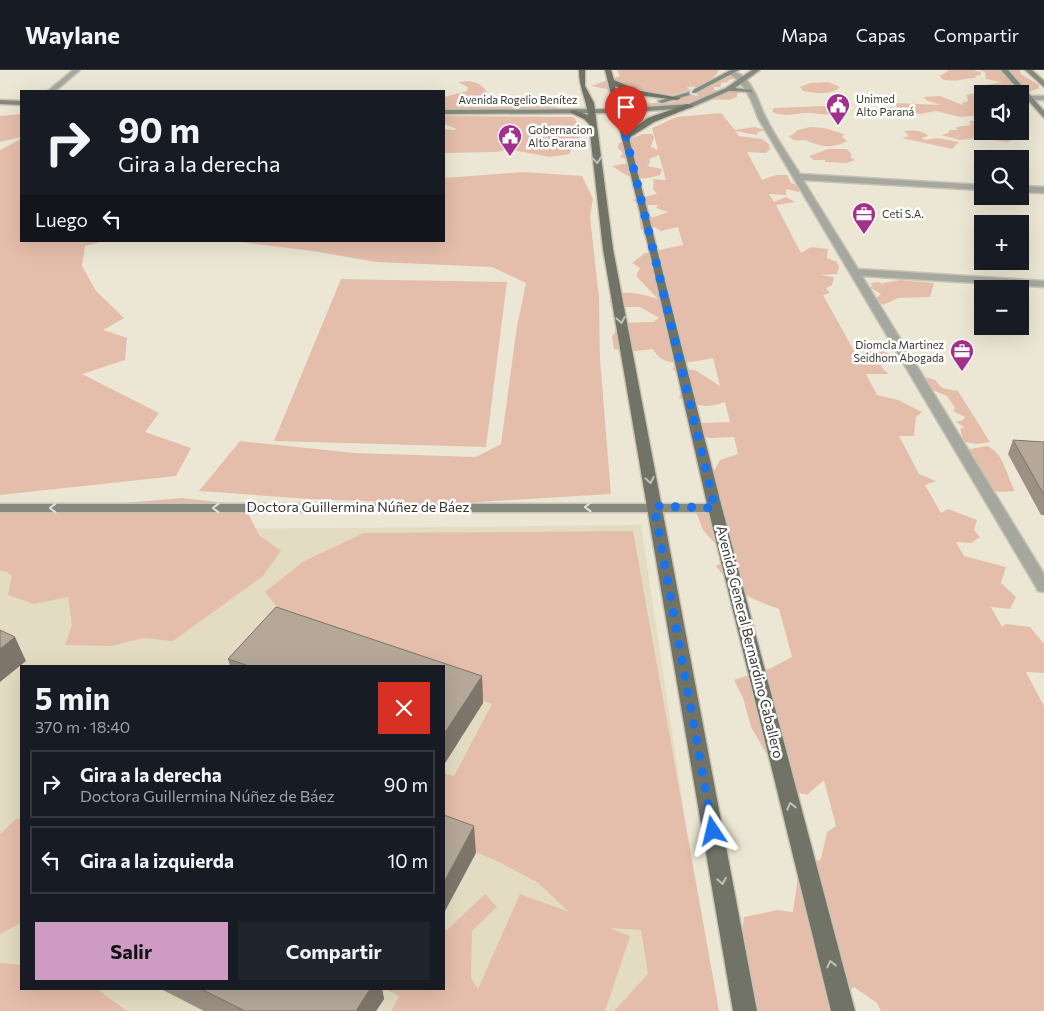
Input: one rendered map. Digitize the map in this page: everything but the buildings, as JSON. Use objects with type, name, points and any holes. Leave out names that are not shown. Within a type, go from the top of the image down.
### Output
[{"type":"main road","points":[[582,70],[582,86],[586,89],[592,112],[608,249],[745,1011]]},
{"type":"main road","name":"Avenida General Bernardino Caballero","points":[[608,70],[613,82],[715,508],[843,1011]]},
{"type":"main road","points":[[613,82],[646,95],[676,98]]},
{"type":"main road","points":[[579,98],[586,89]]},
{"type":"main road","points":[[626,137],[650,120],[690,106]]},
{"type":"main road","points":[[573,112],[586,117],[592,112]]},
{"type":"street","points":[[52,90],[76,70]]},
{"type":"street","points":[[618,107],[690,106],[728,89],[757,70]]},
{"type":"street","points":[[1004,70],[1017,85]]},
{"type":"street","points":[[1028,70],[1044,85]]},
{"type":"street","points":[[618,107],[676,98],[734,71],[743,79],[762,118],[800,177],[1044,587]]},
{"type":"street","points":[[728,89],[750,91]]},
{"type":"street","points":[[1029,98],[1044,98]]},
{"type":"street","points":[[1029,99],[1040,108],[1044,116]]},
{"type":"street","points":[[0,102],[20,103]]},
{"type":"street","name":"Avenida Rogelio Benítez","points":[[522,103],[592,112],[618,107]]},
{"type":"street","name":"Avenida Rogelio Benítez","points":[[445,112],[573,112]]},
{"type":"street","points":[[800,177],[974,187]]},
{"type":"street","points":[[1029,189],[1044,190]]},
{"type":"street","points":[[855,272],[1044,284]]},
{"type":"street","name":"Doctora Guillermina Núñez de Báez","points":[[0,508],[654,506],[715,508]]},
{"type":"shaded area","points":[[617,70],[719,70],[703,87],[687,87],[690,90],[660,98],[627,97],[626,94],[608,92],[607,89],[591,86],[620,76]]},
{"type":"shaded area","points":[[949,70],[981,72],[980,75],[975,76],[976,78],[942,79],[940,76]]},
{"type":"shaded area","points":[[979,70],[1020,70],[1021,74],[1039,85],[1039,88],[1029,92],[1029,85],[986,85],[1002,82],[986,79],[985,72]]},
{"type":"shaded area","points":[[734,76],[738,78],[721,83],[721,87],[714,87],[714,90],[738,91],[737,97],[729,100],[701,99],[682,105],[638,108],[636,104],[674,102],[687,95],[693,95],[723,77]]},
{"type":"shaded area","points":[[469,81],[482,86],[487,93],[481,96],[492,103],[509,105],[545,104],[562,109],[555,113],[445,112],[445,97],[467,91],[468,87],[458,82]]},
{"type":"shaded area","points":[[828,82],[840,87],[832,92],[822,93],[803,91],[800,87],[810,83]]},
{"type":"shaded area","points":[[974,93],[974,116],[960,117],[936,111],[920,114],[883,107],[897,107],[895,103],[942,105],[928,101],[923,97],[940,96],[963,105],[962,103],[968,101],[967,95]]},
{"type":"shaded area","points":[[826,106],[840,113],[832,115],[808,113],[786,115],[772,112],[774,108]]},
{"type":"shaded area","points":[[721,113],[735,130],[754,127],[766,130],[758,132],[757,135],[735,131],[739,136],[762,139],[769,144],[770,149],[766,153],[747,152],[762,180],[776,175],[787,175],[791,183],[799,186],[802,190],[798,192],[786,189],[786,195],[769,194],[774,202],[786,197],[795,202],[776,205],[801,253],[811,247],[828,249],[827,258],[837,262],[839,267],[837,274],[820,275],[834,277],[832,285],[826,288],[830,293],[823,295],[858,358],[864,357],[863,349],[872,347],[899,359],[883,358],[881,367],[889,374],[866,374],[877,395],[898,400],[922,412],[916,417],[914,436],[899,436],[919,474],[936,481],[925,485],[941,513],[948,509],[977,520],[974,530],[980,537],[971,543],[956,542],[964,556],[1006,567],[1001,583],[1016,597],[1010,609],[991,607],[1002,627],[1006,624],[1030,627],[1044,644],[1044,673],[1026,672],[1044,706],[1044,1011],[881,1011],[877,1003],[854,987],[831,1004],[841,1011],[750,1011],[741,938],[744,917],[777,910],[793,912],[799,870],[821,859],[827,832],[836,826],[824,780],[807,795],[787,789],[751,727],[743,698],[734,680],[771,668],[792,657],[779,609],[760,602],[744,593],[723,575],[716,566],[729,559],[703,530],[696,512],[721,502],[711,488],[709,480],[720,460],[738,454],[734,437],[709,438],[690,430],[701,423],[730,422],[725,402],[702,406],[679,398],[685,382],[672,368],[695,370],[720,386],[713,358],[680,363],[664,360],[653,349],[637,351],[614,349],[612,336],[622,323],[653,322],[659,318],[640,307],[619,307],[609,302],[613,297],[625,293],[639,294],[658,299],[636,276],[640,268],[632,263],[645,253],[683,245],[678,227],[661,231],[654,227],[641,230],[639,216],[654,217],[668,212],[656,208],[658,205],[643,205],[632,200],[657,194],[653,189],[654,181],[652,179],[666,180],[659,155],[649,159],[650,163],[647,166],[662,169],[660,175],[652,177],[634,178],[612,166],[628,163],[628,160],[620,157],[623,153],[618,148],[619,143],[643,134],[652,134],[654,137],[651,147],[658,150],[652,128],[677,117]]},
{"type":"shaded area","points":[[20,114],[20,137],[0,142],[0,116]]},
{"type":"shaded area","points":[[445,116],[574,117],[582,133],[569,154],[550,157],[507,149],[498,152],[445,153],[445,129],[457,129],[445,124]]},
{"type":"shaded area","points":[[969,121],[974,121],[974,139],[960,140],[941,135],[948,133],[950,130],[956,130],[957,127],[971,125]]},
{"type":"shaded area","points":[[810,127],[824,128],[844,134],[842,137],[847,141],[827,146],[818,145],[806,140],[795,140],[789,137],[798,130]]},
{"type":"shaded area","points":[[904,131],[921,132],[928,136],[921,138],[925,140],[937,138],[959,142],[952,149],[902,138],[909,136]]},
{"type":"shaded area","points":[[20,140],[20,242],[100,242],[85,246],[82,266],[96,291],[124,318],[103,330],[127,338],[125,360],[82,374],[159,413],[145,432],[191,448],[176,476],[0,495],[0,150]]},
{"type":"shaded area","points":[[994,140],[1012,140],[1008,142]]},
{"type":"shaded area","points":[[828,149],[847,149],[852,155],[850,157],[855,160],[847,163],[825,162],[825,160],[814,160],[809,156]]},
{"type":"shaded area","points":[[523,172],[582,176],[593,199],[590,217],[599,297],[600,359],[611,494],[446,504],[310,499],[199,491],[240,441],[355,453],[476,457],[501,444],[517,326],[526,283],[492,267],[376,262],[313,251],[241,242],[445,242],[445,178]]},
{"type":"shaded area","points":[[341,279],[507,282],[486,447],[274,441]]},
{"type":"shaded area","points":[[900,280],[934,283],[930,297],[898,298],[883,305],[875,299],[881,294],[869,287],[873,286],[870,283],[879,282],[884,285],[883,283]]},
{"type":"shaded area","points":[[926,377],[935,380],[942,388],[958,391],[990,442],[977,444],[964,442],[960,429],[964,427],[956,422],[963,420],[965,417],[953,411],[955,408],[947,396],[923,386],[927,383]]},
{"type":"shaded area","points":[[987,446],[993,449],[1001,460],[1015,491],[991,491],[959,451]]},
{"type":"shaded area","points":[[182,498],[244,505],[259,535],[281,551],[263,576],[173,641],[143,638],[111,646],[65,645],[72,625],[68,597],[34,604],[8,595],[12,576],[7,572],[0,571],[0,509],[87,506]]},
{"type":"shaded area","points":[[641,525],[714,1011],[0,1011],[0,531]]},
{"type":"shaded area","points":[[633,531],[719,1011],[614,1011],[648,974],[641,930],[610,928],[630,936],[605,1011],[391,1011],[399,996],[387,990],[445,990],[445,930],[485,894],[497,907],[472,931],[471,978],[478,989],[520,894],[569,912],[537,882],[493,859],[445,840],[445,773],[454,776],[492,704],[445,686],[445,665],[286,618],[265,592],[304,561],[364,533]]},
{"type":"shaded area","points":[[20,818],[20,924],[0,934],[0,834],[16,819]]},
{"type":"shaded area","points":[[0,963],[20,965],[20,990],[98,990],[127,1011],[0,1011]]},
{"type":"place","name":"Unimed Alto Paraná","points":[[838,126]]},
{"type":"place","name":"Gobernacion Alto Parana","points":[[510,157]]},
{"type":"place","name":"Ceti S.A.","points":[[864,235]]},
{"type":"place","name":"Diomcla Martinez Seidhom Abogada","points":[[962,372]]},
{"type":"route","points":[[626,137],[715,508],[654,506],[713,831]]}]
